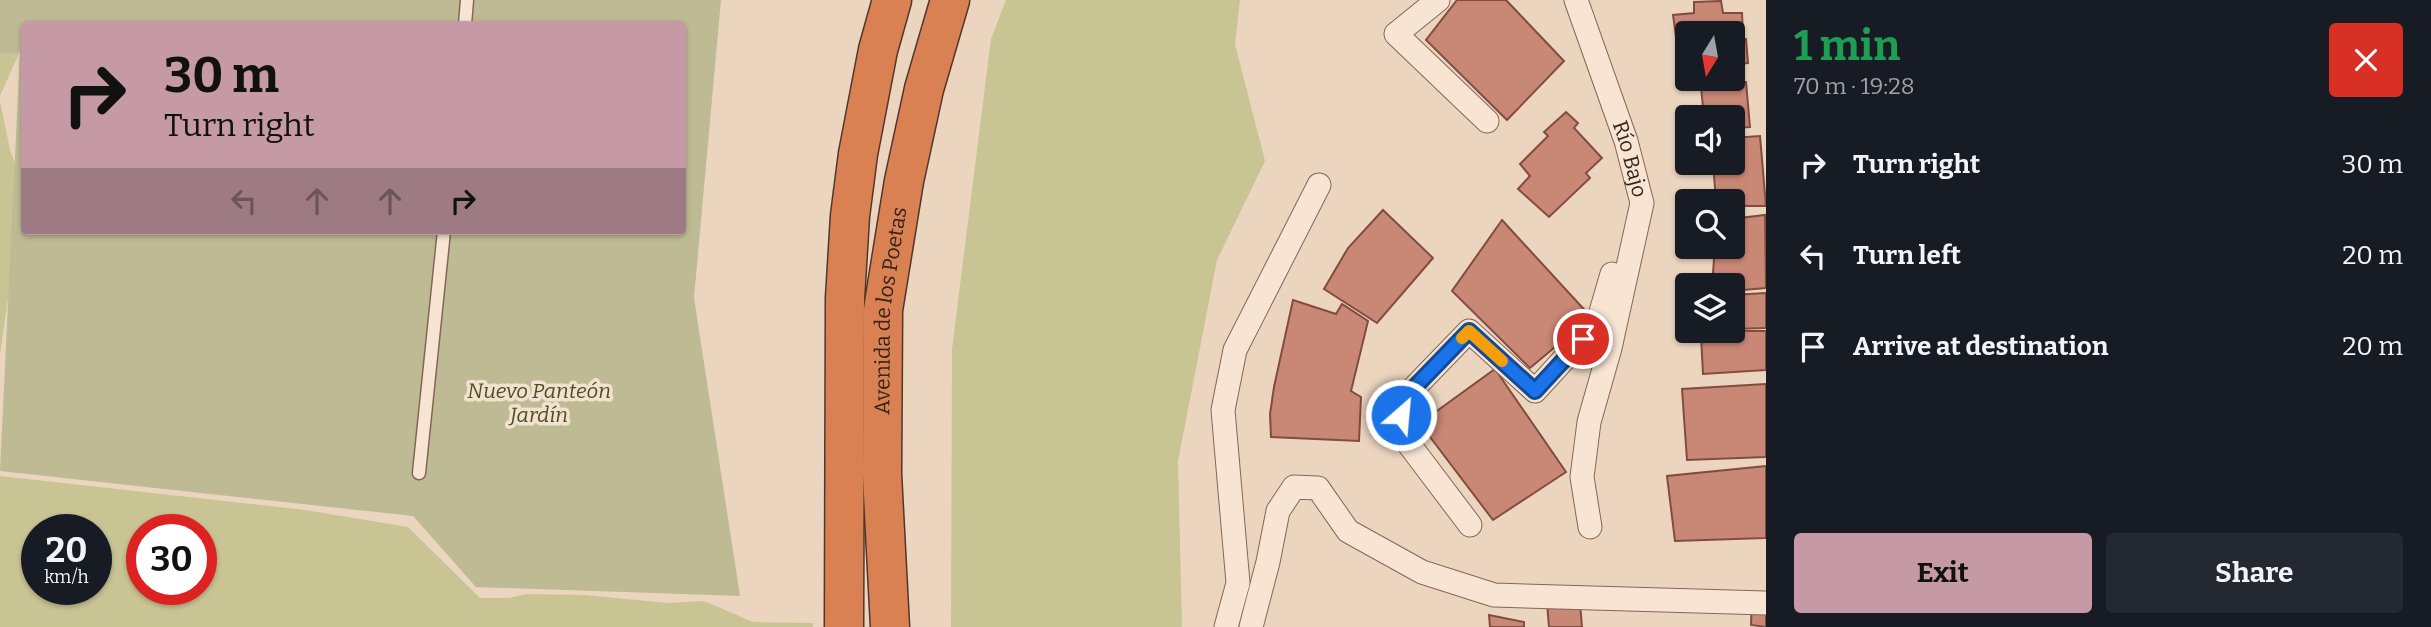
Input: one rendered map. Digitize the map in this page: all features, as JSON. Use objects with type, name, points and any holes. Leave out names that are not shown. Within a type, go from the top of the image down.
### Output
[{"type":"highway","name":"Avenida de los Poetas","points":[[844,627],[845,298],[850,216],[858,154],[878,50],[892,0]]},
{"type":"highway","name":"Avenida de los Poetas","points":[[890,627],[882,474],[883,310],[909,155],[924,89],[950,0]]},
{"type":"street","points":[[1438,0],[1396,34],[1487,121]]},
{"type":"street","name":"Río Bajo","points":[[1576,0],[1626,141],[1642,203],[1610,348],[1589,422],[1582,477],[1590,527]]},
{"type":"street","points":[[1226,627],[1238,583],[1223,410],[1235,350],[1320,185]]},
{"type":"street","points":[[1470,525],[1405,439],[1401,415],[1408,394],[1469,331],[1535,391],[1598,322],[1615,261],[1632,248]]},
{"type":"street","points":[[1251,627],[1278,510],[1294,487],[1318,488],[1348,531],[1422,572],[1494,596],[1766,603]]},
{"type":"lane","points":[[465,21],[467,0]]},
{"type":"lane","points":[[419,473],[444,235]]},
{"type":"shaded area","points":[[1006,0],[1240,0],[1235,44],[1265,161],[1217,260],[1178,461],[1182,627],[951,627],[952,349],[991,39]]},
{"type":"shaded area","points":[[20,51],[0,96],[0,54]]},
{"type":"shaded area","points":[[0,101],[10,150],[20,176],[13,265],[0,354]]},
{"type":"shaded area","points":[[0,476],[305,510],[408,527],[480,598],[509,598],[526,594],[584,595],[668,603],[704,601],[753,622],[813,623],[813,627],[0,627]]},
{"type":"green space","name":"Nuevo Panteón Jardín","points":[[0,0],[721,0],[694,298],[740,596],[476,587],[413,516],[0,471],[20,52],[0,54]]},
{"type":"building","points":[[1457,0],[1506,0],[1564,61],[1507,120],[1426,40]]},
{"type":"building","points":[[1721,1],[1723,13],[1742,13],[1742,21],[1675,21],[1675,30],[1673,15],[1694,13],[1694,2]]},
{"type":"building","points":[[1745,39],[1748,63],[1745,63]]},
{"type":"building","points":[[1746,82],[1750,127],[1745,127],[1745,105],[1703,105],[1701,91],[1745,91]]},
{"type":"building","points":[[1566,112],[1578,123],[1574,128],[1602,158],[1586,173],[1590,178],[1549,217],[1518,189],[1530,176],[1520,164],[1548,136],[1544,132]]},
{"type":"building","points":[[1760,136],[1766,206],[1745,206],[1745,189],[1715,189],[1714,175],[1745,175],[1745,137]]},
{"type":"building","points":[[1383,210],[1433,258],[1377,323],[1324,289],[1348,248]]},
{"type":"building","points":[[1765,215],[1766,288],[1745,290],[1745,273],[1713,273],[1714,259],[1745,259],[1745,217]]},
{"type":"building","points":[[1502,220],[1591,317],[1530,368],[1452,291]]},
{"type":"building","points":[[1766,293],[1766,328],[1745,329],[1745,294]]},
{"type":"building","points":[[1293,300],[1336,314],[1342,304],[1368,321],[1351,391],[1361,397],[1359,441],[1271,437],[1270,414],[1274,387]]},
{"type":"building","points":[[1745,331],[1766,331],[1766,370],[1703,374],[1701,343],[1745,343]]},
{"type":"building","points":[[1495,369],[1566,472],[1493,520],[1430,437],[1430,416]]},
{"type":"building","points":[[1766,384],[1766,457],[1687,460],[1682,389]]},
{"type":"building","points":[[1766,466],[1766,538],[1675,541],[1667,476]]},
{"type":"building","points":[[1752,598],[1766,599],[1766,627],[1751,625]]},
{"type":"building","points":[[1547,603],[1580,603],[1582,627],[1549,627]]},
{"type":"building","points":[[1489,615],[1524,622],[1524,627],[1490,627]]},
{"type":"slow traffic","points":[[1462,338],[1469,331],[1502,361]]},
{"type":"route","points":[[1401,415],[1408,394],[1469,331],[1535,391],[1583,339]]}]
